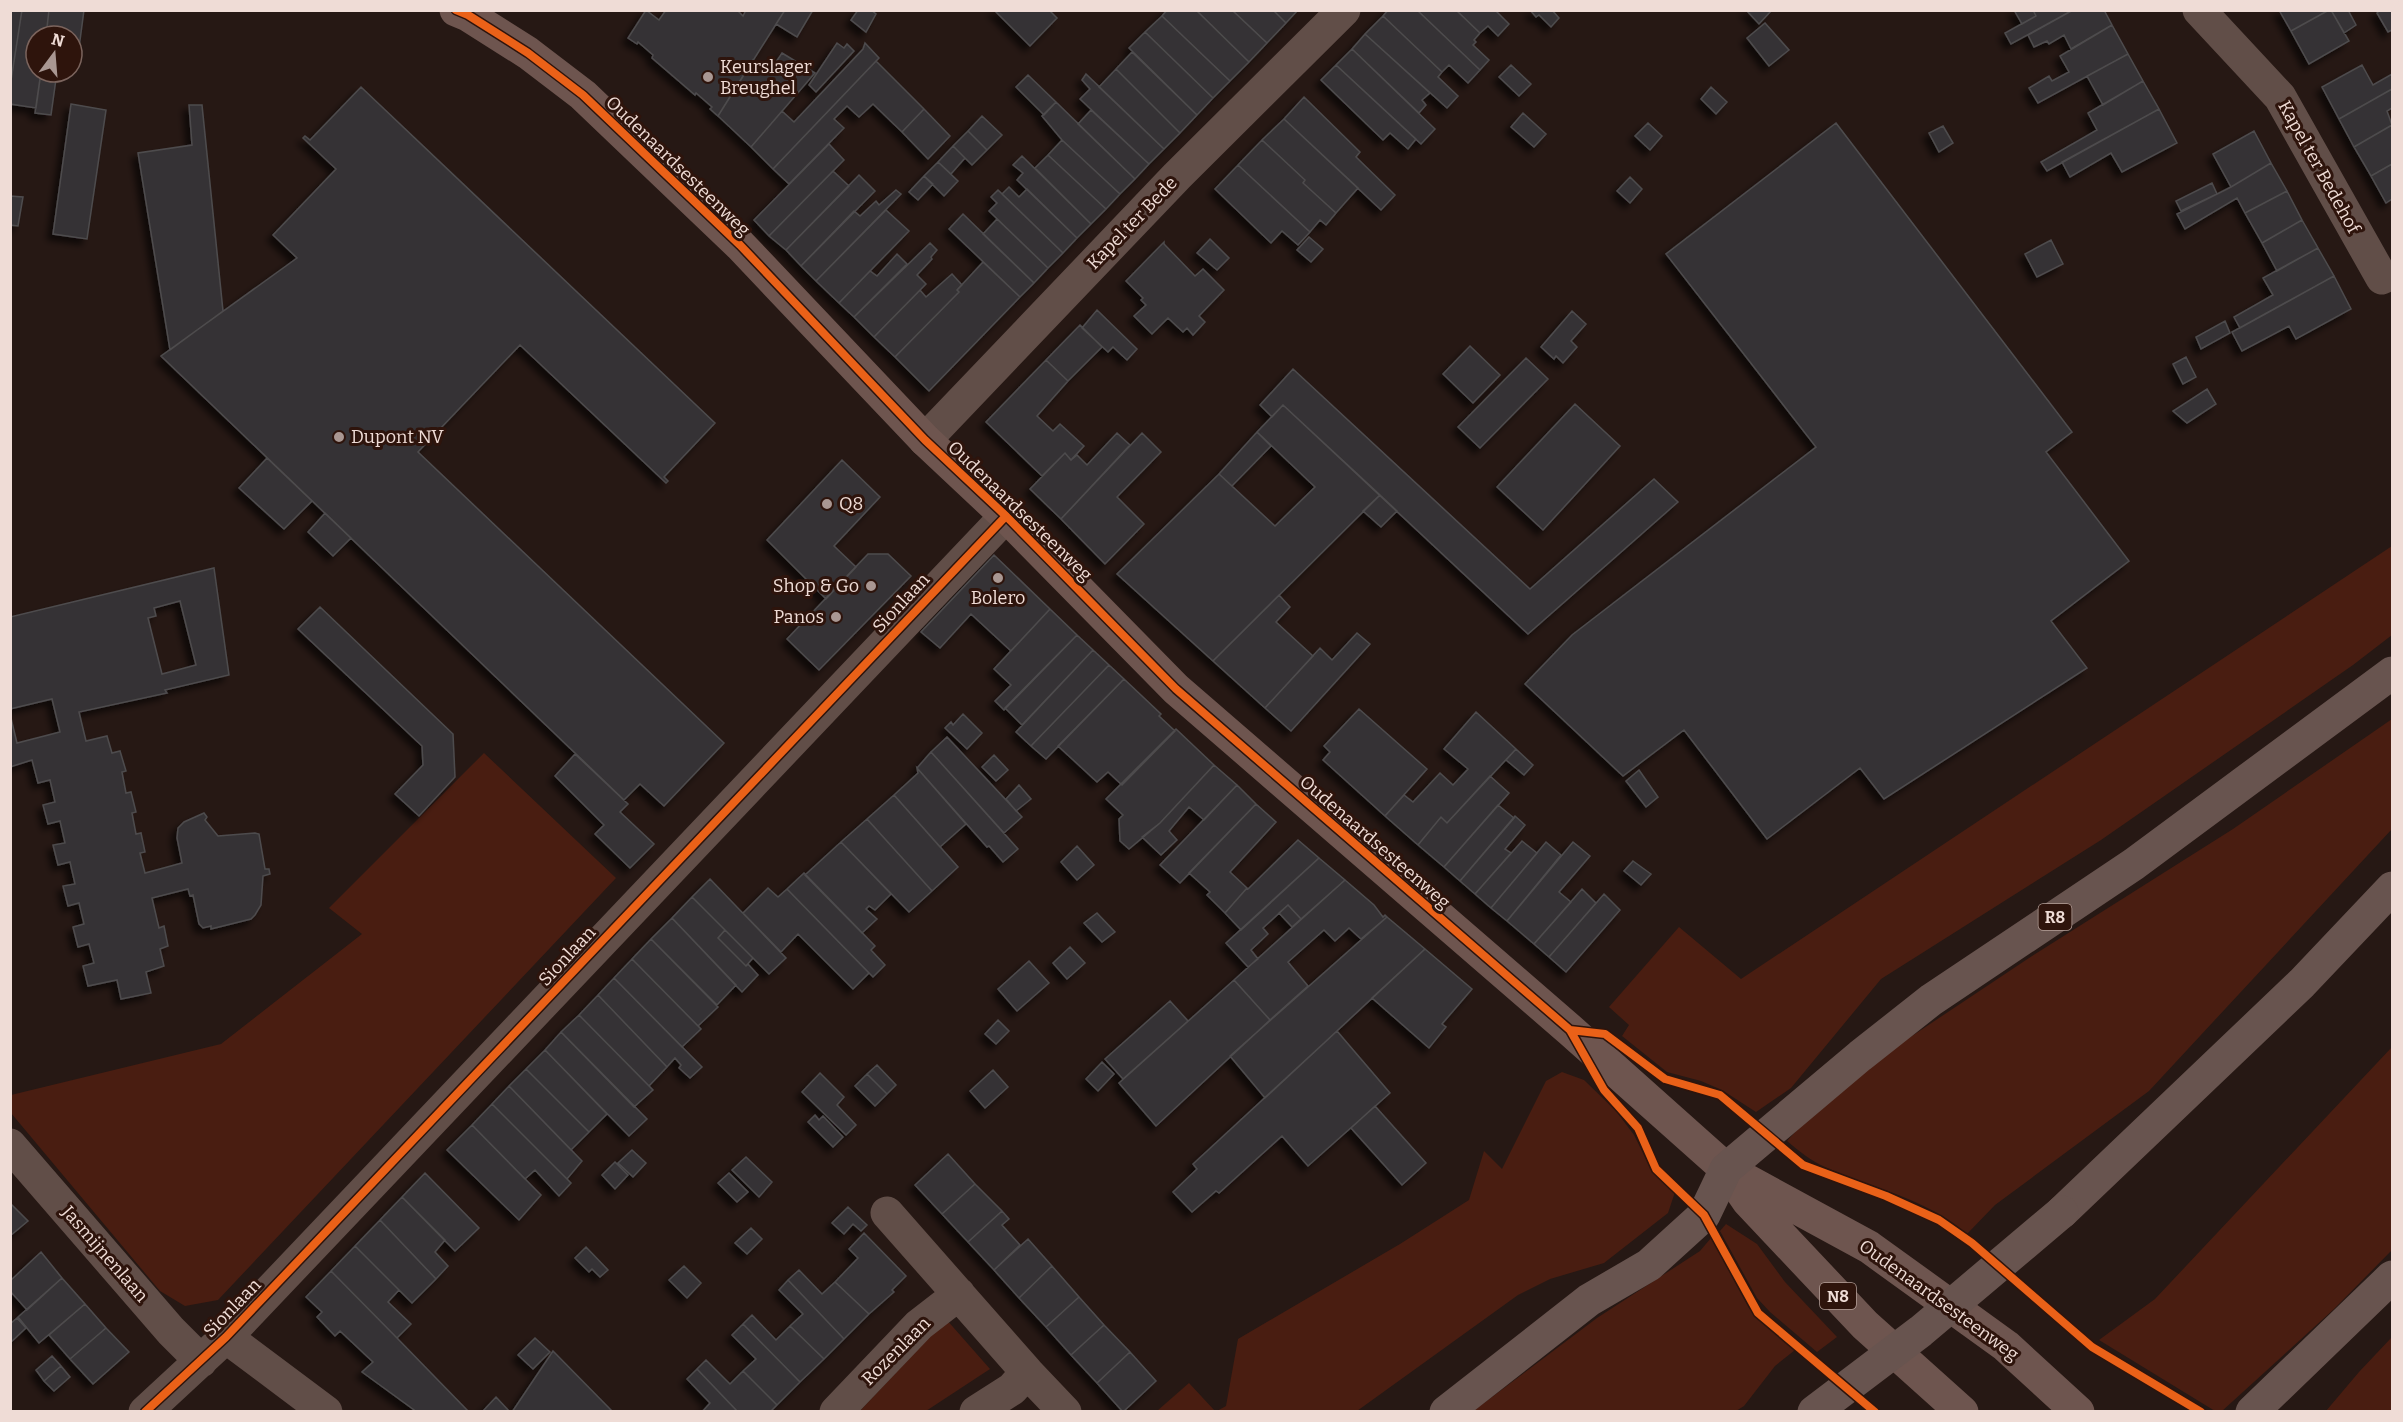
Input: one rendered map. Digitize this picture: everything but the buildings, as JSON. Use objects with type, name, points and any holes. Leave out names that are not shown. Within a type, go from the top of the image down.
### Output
[{"type":"highway","name":"R8","points":[[1726,1169],[1851,1063],[1931,1000],[2134,864],[2392,673]]},
{"type":"highway","points":[[1814,1412],[1921,1331],[2062,1212],[2302,984],[2392,888]]},
{"type":"highway","points":[[1446,1412],[1589,1300],[1650,1265],[1704,1215],[1726,1169]]},
{"type":"highway","points":[[2252,1412],[2392,1277]]},
{"type":"highway","points":[[2288,1412],[2293,1402],[2392,1301]]},
{"type":"main road","name":"Oudenaardsesteenweg","points":[[456,10],[528,53],[583,95],[740,245],[925,440],[1006,516],[1176,689],[1570,1029],[1726,1169],[1869,1247],[2006,1346],[2078,1412]]},
{"type":"main road","name":"Oudenaardsesteenweg","points":[[1726,1169],[1748,1201],[1865,1325],[1962,1412]]},
{"type":"street","name":"Kapel ter Bede","points":[[925,440],[1177,176],[1344,10]]},
{"type":"street","name":"Kapel ter Bedehof","points":[[2199,10],[2280,97],[2382,278]]},
{"type":"street","name":"Sionlaan","points":[[145,1412],[226,1337],[1006,516]]},
{"type":"street","name":"Jasmijnenlaan","points":[[10,1145],[171,1331],[201,1361]]},
{"type":"street","points":[[887,1214],[1065,1412]]},
{"type":"street","name":"Rozenlaan","points":[[836,1412],[919,1325],[959,1294]]},
{"type":"street","points":[[226,1337],[326,1412]]},
{"type":"street","points":[[976,1412],[1012,1389],[1027,1372]]},
{"type":"shaded area","points":[[2392,546],[2392,635],[2353,665],[2101,840],[1881,979],[1791,1088],[1756,1112],[1722,1090],[1701,1081],[1667,1072],[1622,1036],[1629,1025],[1609,1007],[1679,927],[1741,979]]},
{"type":"shaded area","points":[[2392,719],[2392,829],[2149,1091],[1995,1205],[1967,1234],[1952,1222],[1917,1203],[1820,1165],[1787,1141],[1825,1099],[1870,1064],[2029,958],[2233,829]]},
{"type":"shaded area","points":[[484,753],[616,878],[218,1300],[185,1306],[160,1291],[11,1113],[11,1095],[221,1044],[362,934],[329,908]]},
{"type":"shaded area","points":[[2392,1047],[2392,1250],[2334,1309],[2222,1411],[2215,1411],[2099,1340],[2155,1299]]},
{"type":"shaded area","points":[[1562,1072],[1584,1080],[1616,1111],[1634,1135],[1648,1163],[1675,1192],[1668,1213],[1604,1263],[1550,1279],[1518,1295],[1357,1411],[1217,1411],[1226,1406],[1238,1339],[1400,1244],[1469,1200],[1484,1151],[1502,1169],[1546,1081]]},
{"type":"shaded area","points":[[1726,1224],[1757,1244],[1785,1282],[1837,1337],[1817,1352],[1770,1312],[1757,1298],[1720,1231]]},
{"type":"shaded area","points":[[1711,1238],[1749,1308],[1795,1350],[1775,1366],[1744,1406],[1736,1411],[1472,1412],[1597,1318],[1700,1251]]},
{"type":"shaded area","points":[[946,1319],[990,1369],[926,1411],[859,1412]]},
{"type":"shaded area","points":[[2392,1337],[2392,1411],[2326,1411],[2359,1372]]},
{"type":"shaded area","points":[[1189,1383],[1215,1411],[1157,1411]]},
{"type":"cycle path","points":[[456,10],[468,15],[528,53],[583,95],[740,245],[925,440],[1006,516],[1176,689],[1570,1030],[1604,1090],[1638,1128],[1656,1169],[1704,1215],[1758,1313],[1875,1412]]},
{"type":"cycle path","points":[[145,1412],[226,1337],[1006,516]]},
{"type":"cycle path","points":[[1570,1030],[1605,1034],[1665,1079],[1720,1095],[1803,1165],[1886,1196],[1939,1220],[1972,1243],[2092,1347],[2201,1412]]},
{"type":"place","name":"Keurslager Breughel","points":[[708,77]]},
{"type":"place","name":"Dupont NV","points":[[339,437]]},
{"type":"place","name":"Q8","points":[[827,504]]},
{"type":"place","name":"Bolero","points":[[998,578]]},
{"type":"place","name":"Shop & Go","points":[[871,586]]},
{"type":"place","name":"Panos","points":[[836,617]]}]
